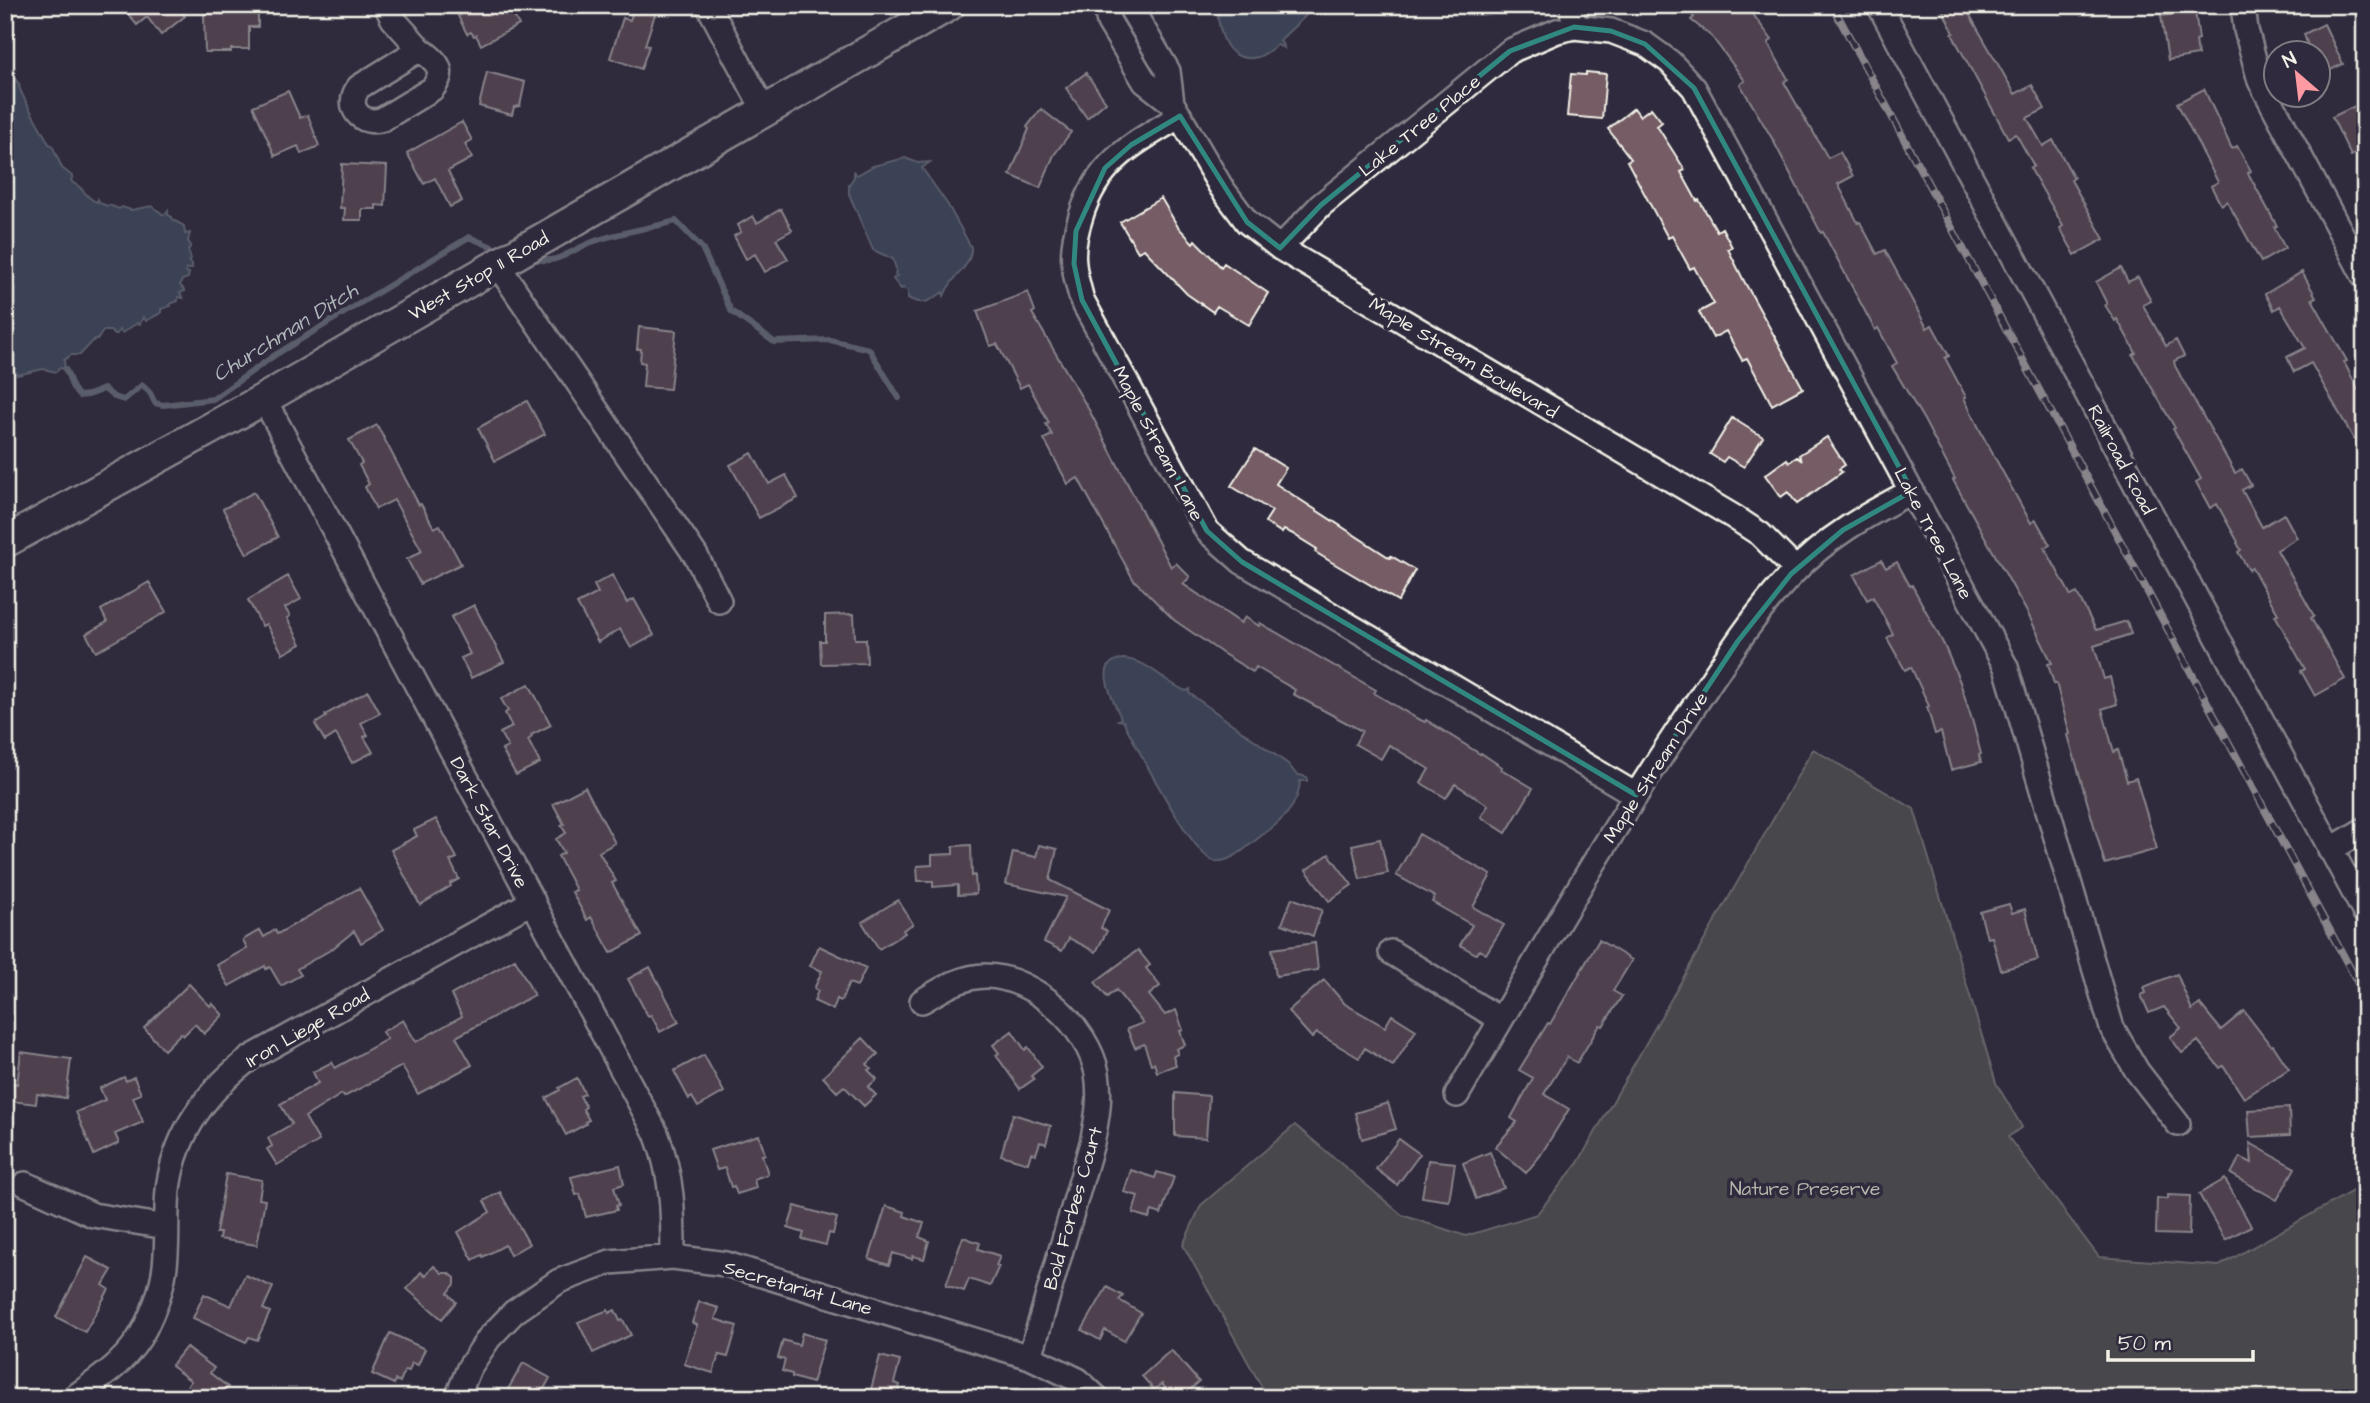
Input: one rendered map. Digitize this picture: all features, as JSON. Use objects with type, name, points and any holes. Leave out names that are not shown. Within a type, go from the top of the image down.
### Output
[{"type":"main road","name":"West Stop 11 Road","points":[[5,542],[264,399],[949,5]]},
{"type":"street","points":[[386,5],[393,19],[420,49]]},
{"type":"street","points":[[708,5],[764,110]]},
{"type":"street","name":"Maple Stream Boulevard","points":[[1105,5],[1109,22],[1145,82],[1176,110],[1221,187],[1247,222],[1280,248],[1734,517],[1760,534],[1796,570]]},
{"type":"street","name":"Maple Stream Boulevard","points":[[1129,5],[1168,71],[1176,110]]},
{"type":"street","name":"Railroad Road","points":[[1879,5],[2365,913]]},
{"type":"street","points":[[2244,5],[2246,30],[2260,81],[2365,278]]},
{"type":"street","name":"Lake Tree Place","points":[[1280,248],[1321,205],[1510,51],[1557,31],[1573,16]]},
{"type":"street","name":"Lake Tree Lane","points":[[1573,16],[1644,44],[1670,62],[1694,88],[2006,667],[2112,1028],[2137,1071],[2178,1124]]},
{"type":"street","name":"Maple Stream Lane","points":[[1176,110],[1105,169],[1086,198],[1076,231],[1073,264],[1082,300],[1207,531],[1242,562],[1636,795]]},
{"type":"street","points":[[497,264],[696,556],[719,601]]},
{"type":"street","name":"Dark Star Drive","points":[[264,399],[656,1133],[666,1159],[672,1188],[673,1257]]},
{"type":"street","name":"Maple Stream Drive","points":[[1457,1095],[1636,795],[1738,641],[1796,570],[1843,530],[1912,491]]},
{"type":"street","points":[[2330,850],[2365,830]]},
{"type":"street","name":"Iron Liege Road","points":[[73,1398],[118,1366],[145,1329],[163,1278],[169,1183],[178,1147],[199,1107],[230,1073],[252,1056],[533,901]]},
{"type":"street","points":[[1391,952],[1501,1020]]},
{"type":"street","name":"Bold Forbes Court","points":[[922,1001],[952,983],[987,976],[1021,984],[1059,1009],[1082,1038],[1096,1072],[1100,1108],[1092,1143],[1030,1357]]},
{"type":"street","points":[[25,1184],[93,1215],[166,1227]]},
{"type":"street","name":"Secretariat Lane","points":[[457,1398],[469,1368],[489,1338],[514,1312],[559,1281],[610,1262],[673,1257],[726,1264],[1030,1357],[1078,1380],[1097,1398]]},
{"type":"highlighted area","points":[[1574,27],[1611,31],[1645,44],[1694,88],[1912,491],[1843,530],[1791,574],[1738,641],[1636,795],[1242,562],[1207,531],[1082,300],[1074,264],[1076,231],[1105,168],[1131,145],[1180,116],[1247,222],[1280,248],[1321,205],[1510,51]]},
{"type":"green space","name":"Nature Preserve","points":[[1813,749],[1914,809],[1996,1083],[2022,1127],[2008,1137],[2099,1257],[2219,1266],[2365,1184],[2365,1398],[1268,1398],[1183,1245],[1201,1205],[1295,1125],[1402,1215],[1466,1236],[1537,1214],[1578,1163]]},
{"type":"water","points":[[1317,5],[1280,40],[1284,48],[1277,45],[1263,55],[1251,58],[1239,56],[1230,49],[1221,32],[1218,10],[1208,6]]},
{"type":"water","points":[[5,67],[20,85],[62,168],[73,177],[73,183],[87,196],[97,202],[98,199],[107,206],[131,210],[152,206],[164,215],[168,210],[168,215],[173,220],[184,226],[185,234],[190,233],[188,241],[191,246],[188,250],[192,264],[192,269],[186,269],[188,278],[182,280],[180,285],[185,291],[180,293],[183,298],[178,297],[178,301],[170,304],[171,306],[161,309],[161,313],[146,321],[143,317],[140,324],[137,323],[122,333],[119,330],[117,334],[103,331],[80,355],[71,355],[64,360],[65,369],[60,368],[56,372],[43,369],[17,375],[12,372],[9,383],[5,366]]},
{"type":"water","points":[[905,158],[918,163],[930,162],[922,168],[948,205],[971,247],[967,263],[944,296],[943,292],[926,302],[908,298],[908,291],[901,289],[893,279],[897,276],[893,259],[873,250],[849,194],[854,172],[857,175],[873,166]]},
{"type":"water","points":[[1123,659],[1141,663],[1178,687],[1186,691],[1190,689],[1189,693],[1288,764],[1296,774],[1307,777],[1307,781],[1300,781],[1296,798],[1282,819],[1233,857],[1214,861],[1193,841],[1165,798],[1123,721],[1118,720],[1121,718],[1110,693],[1106,674],[1113,661]]},
{"type":"building","points":[[137,5],[176,5],[185,16],[161,35],[147,17],[137,25],[128,14]]},
{"type":"building","points":[[224,5],[258,5],[258,27],[249,27],[249,49],[205,52],[204,14],[224,14]]},
{"type":"building","points":[[479,5],[508,5],[519,25],[481,45],[476,35],[471,32],[467,34],[458,16]]},
{"type":"building","points":[[635,5],[656,11],[645,45],[649,46],[641,69],[610,58],[623,18],[630,20]]},
{"type":"building","points":[[1679,5],[1746,5],[1772,40],[1768,43],[1788,79],[1784,82],[1810,128],[1828,158],[1840,152],[1853,176],[1838,184],[1858,223],[1860,222],[1877,254],[1885,250],[1927,328],[1932,325],[1949,356],[1945,358],[1984,438],[2031,523],[2036,520],[2050,545],[2045,548],[2071,596],[2077,593],[2096,630],[2127,621],[2131,634],[2094,646],[2104,679],[2110,677],[2117,704],[2102,709],[2114,752],[2118,750],[2127,781],[2136,778],[2157,849],[2105,864],[2056,683],[2054,684],[2048,664],[2052,663],[2028,614],[1892,366],[1897,363],[1878,328],[1875,330],[1740,84],[1745,81],[1712,37],[1691,20],[1694,17]]},
{"type":"building","points":[[1940,5],[1964,5],[2015,94],[2032,85],[2045,109],[2027,118],[2043,146],[2053,140],[2074,178],[2071,180],[2104,239],[2075,255],[2060,228],[2063,226],[2030,168],[2034,166],[2016,134],[2008,138],[1952,34],[1954,33]]},
{"type":"building","points":[[2195,11],[2198,55],[2168,60],[2161,16]]},
{"type":"building","points":[[2324,24],[2331,38],[2305,38],[2304,34]]},
{"type":"building","points":[[2332,41],[2343,64],[2332,69]]},
{"type":"building","points":[[487,72],[525,82],[520,106],[514,107],[512,115],[479,106]]},
{"type":"building","points":[[1586,72],[1606,74],[1602,119],[1567,116],[1571,74],[1586,75]]},
{"type":"building","points":[[1086,73],[1106,102],[1087,118],[1066,88]]},
{"type":"building","points":[[2204,89],[2232,149],[2237,146],[2251,171],[2248,173],[2277,226],[2274,227],[2285,248],[2261,262],[2227,201],[2221,205],[2211,186],[2218,182],[2177,103]]},
{"type":"building","points":[[288,91],[300,118],[308,115],[319,146],[301,154],[298,146],[275,156],[253,106]]},
{"type":"building","points":[[2357,105],[2365,119],[2365,149],[2351,156],[2332,117]]},
{"type":"building","points":[[1634,108],[1640,116],[1651,108],[1662,122],[1657,126],[1685,170],[1681,172],[1717,231],[1722,228],[1732,247],[1728,249],[1744,281],[1803,388],[1772,405],[1747,358],[1742,360],[1726,331],[1713,338],[1699,312],[1714,304],[1694,267],[1690,269],[1672,236],[1668,238],[1627,161],[1631,159],[1608,129]]},
{"type":"building","points":[[1041,109],[1071,132],[1054,155],[1040,188],[1010,175],[1029,129],[1027,127]]},
{"type":"building","points":[[462,122],[472,140],[465,144],[472,158],[448,171],[462,201],[450,207],[435,178],[424,184],[407,153]]},
{"type":"building","points":[[342,164],[387,166],[385,206],[376,205],[376,209],[362,209],[362,220],[344,220],[345,208],[340,208]]},
{"type":"building","points":[[1161,198],[1178,227],[1193,243],[1195,240],[1221,267],[1224,263],[1268,293],[1249,325],[1217,306],[1213,312],[1187,294],[1144,249],[1138,252],[1120,222]]},
{"type":"building","points":[[781,209],[792,230],[776,239],[788,259],[765,272],[755,254],[746,259],[734,236],[741,232],[738,225],[753,216],[757,223]]},
{"type":"building","points":[[2121,268],[2128,282],[2138,277],[2151,301],[2143,305],[2166,346],[2176,340],[2184,356],[2174,361],[2175,366],[2235,473],[2242,469],[2251,485],[2242,490],[2262,527],[2284,514],[2297,538],[2277,550],[2345,679],[2315,696],[2301,671],[2305,669],[2275,615],[2278,614],[2252,568],[2249,570],[2238,552],[2241,550],[2238,542],[2217,504],[2210,508],[2196,482],[2201,479],[2173,429],[2175,428],[2133,355],[2136,353],[2117,319],[2115,321],[2105,305],[2107,304],[2096,282]]},
{"type":"building","points":[[2302,272],[2316,297],[2312,299],[2347,361],[2344,362],[2365,403],[2365,459],[2311,363],[2294,372],[2287,357],[2305,348],[2280,306],[2274,310],[2265,294]]},
{"type":"building","points":[[1028,292],[1035,311],[1032,313],[1089,410],[1171,567],[1176,563],[1190,577],[1183,584],[1241,623],[1245,617],[1259,626],[1260,623],[1376,690],[1374,693],[1416,718],[1425,722],[1426,720],[1533,788],[1506,833],[1481,817],[1488,805],[1455,784],[1446,798],[1421,783],[1429,769],[1389,745],[1381,759],[1355,744],[1362,731],[1293,694],[1295,690],[1256,667],[1253,672],[1222,653],[1174,620],[1133,579],[1078,478],[1068,484],[1044,439],[1052,435],[1046,424],[1049,423],[1028,384],[1020,388],[997,344],[990,346],[977,311]]},
{"type":"building","points":[[639,327],[676,331],[670,389],[643,387],[645,363],[640,362],[641,349],[637,349]]},
{"type":"building","points":[[527,401],[545,434],[495,461],[478,428]]},
{"type":"building","points":[[1732,418],[1763,437],[1744,467],[1727,457],[1723,462],[1710,454]]},
{"type":"building","points":[[377,425],[419,505],[421,504],[434,528],[440,525],[461,564],[420,584],[407,559],[422,551],[394,500],[376,509],[365,487],[369,484],[359,465],[362,463],[349,440]]},
{"type":"building","points":[[1827,437],[1845,465],[1839,469],[1842,472],[1797,504],[1788,492],[1781,497],[1765,475],[1787,459],[1789,462],[1797,457],[1802,461],[1799,455]]},
{"type":"building","points":[[1255,449],[1286,468],[1276,484],[1390,558],[1391,556],[1415,570],[1398,601],[1315,552],[1317,549],[1291,533],[1284,530],[1282,533],[1265,522],[1272,511],[1231,486]]},
{"type":"building","points":[[752,453],[769,484],[786,475],[798,498],[759,518],[730,465]]},
{"type":"building","points":[[254,492],[278,537],[247,554],[223,509]]},
{"type":"building","points":[[1881,560],[1886,568],[1897,562],[1944,645],[1960,682],[1973,723],[1981,762],[1951,770],[1941,732],[1935,734],[1927,707],[1929,706],[1911,667],[1905,670],[1887,638],[1893,634],[1873,597],[1867,600],[1854,575]]},
{"type":"building","points":[[612,575],[627,603],[634,599],[654,635],[631,648],[620,629],[598,642],[577,604],[598,593],[594,585]]},
{"type":"building","points":[[288,576],[301,599],[285,608],[290,616],[287,618],[301,644],[283,654],[266,624],[262,626],[248,600]]},
{"type":"building","points":[[149,582],[166,612],[96,652],[86,634],[107,622],[101,610]]},
{"type":"building","points":[[474,605],[504,662],[471,678],[461,658],[470,654],[451,617]]},
{"type":"building","points":[[854,614],[855,639],[866,639],[867,663],[821,664],[820,641],[825,641],[825,615]]},
{"type":"building","points":[[529,684],[551,725],[531,735],[528,740],[540,763],[516,775],[502,750],[508,747],[500,733],[512,727],[505,713],[508,711],[501,699]]},
{"type":"building","points":[[368,691],[380,713],[361,723],[368,735],[364,737],[373,752],[352,763],[336,734],[325,741],[315,724],[326,717],[325,715]]},
{"type":"building","points":[[585,787],[615,843],[599,852],[616,881],[612,883],[642,936],[611,953],[591,917],[587,920],[572,892],[576,890],[558,856],[564,853],[556,839],[566,833],[553,804]]},
{"type":"building","points":[[436,819],[457,858],[450,861],[459,879],[420,905],[391,850],[417,836],[414,830]]},
{"type":"building","points":[[1419,834],[1491,875],[1473,907],[1504,925],[1486,954],[1479,950],[1476,954],[1460,945],[1472,925],[1432,902],[1435,897],[1396,875]]},
{"type":"building","points":[[1380,839],[1388,873],[1360,879],[1352,845]]},
{"type":"building","points":[[971,845],[972,876],[975,875],[976,894],[958,895],[958,885],[933,887],[933,881],[918,881],[917,866],[932,865],[932,855],[953,854],[953,846]]},
{"type":"building","points":[[1039,845],[1057,849],[1050,880],[1109,910],[1101,928],[1107,931],[1096,952],[1069,938],[1062,951],[1044,942],[1066,897],[1006,884],[1013,852],[1036,857]]},
{"type":"building","points":[[1329,854],[1352,885],[1329,901],[1306,870]]},
{"type":"building","points":[[359,888],[383,930],[361,943],[354,931],[332,949],[297,969],[301,975],[281,986],[270,967],[266,969],[265,966],[229,986],[217,965],[247,948],[243,940],[260,930],[264,937],[275,930],[277,934]]},
{"type":"building","points":[[1292,898],[1322,910],[1313,936],[1282,924]]},
{"type":"building","points":[[898,900],[913,924],[903,930],[905,933],[879,949],[862,922]]},
{"type":"building","points":[[2009,904],[2012,913],[2025,909],[2038,960],[2001,970],[1992,937],[1987,938],[1980,912]]},
{"type":"building","points":[[1599,940],[1632,960],[1613,991],[1622,996],[1577,1063],[1567,1057],[1544,1094],[1569,1109],[1540,1156],[1526,1173],[1495,1147],[1517,1122],[1511,1118],[1533,1078],[1519,1070],[1548,1023],[1550,1024]]},
{"type":"building","points":[[1315,943],[1318,970],[1276,976],[1272,949]]},
{"type":"building","points":[[819,946],[866,968],[857,986],[849,983],[841,1001],[837,999],[833,1010],[814,1001],[818,991],[814,989],[822,971],[810,966]]},
{"type":"building","points":[[1138,950],[1150,965],[1146,968],[1160,986],[1149,995],[1165,1015],[1176,1010],[1183,1030],[1180,1031],[1185,1045],[1176,1049],[1178,1054],[1173,1056],[1176,1065],[1157,1072],[1144,1044],[1135,1048],[1127,1029],[1143,1023],[1116,990],[1107,997],[1095,982]]},
{"type":"building","points":[[515,959],[534,995],[456,1037],[472,1065],[418,1094],[402,1066],[344,1097],[342,1094],[305,1117],[319,1141],[277,1165],[267,1149],[272,1146],[268,1138],[292,1124],[280,1104],[318,1083],[313,1072],[332,1062],[335,1068],[387,1039],[382,1032],[403,1020],[416,1042],[462,1016],[451,995]]},
{"type":"building","points":[[650,967],[679,1022],[660,1032],[628,979]]},
{"type":"building","points":[[2177,974],[2192,1010],[2200,1004],[2221,1030],[2244,1011],[2289,1069],[2244,1098],[2223,1066],[2220,1068],[2198,1041],[2182,1053],[2170,1037],[2181,1028],[2164,1007],[2149,1013],[2141,995],[2146,993],[2144,987]]},
{"type":"building","points":[[1324,980],[1345,1004],[1385,1027],[1392,1015],[1416,1030],[1393,1066],[1365,1048],[1359,1058],[1317,1033],[1312,1038],[1288,1011]]},
{"type":"building","points":[[189,984],[210,1006],[212,1003],[223,1015],[204,1034],[195,1024],[183,1036],[181,1033],[164,1050],[144,1028]]},
{"type":"building","points":[[1012,1031],[1025,1050],[1028,1047],[1042,1067],[1031,1076],[1034,1079],[1020,1089],[996,1055],[999,1053],[993,1045]]},
{"type":"building","points":[[863,1038],[878,1054],[867,1064],[871,1068],[868,1070],[877,1079],[868,1087],[876,1095],[864,1106],[844,1086],[837,1092],[823,1077]]},
{"type":"building","points":[[21,1052],[71,1059],[66,1098],[37,1094],[36,1104],[10,1101],[13,1083],[17,1084]]},
{"type":"building","points":[[704,1055],[724,1092],[698,1107],[692,1097],[689,1099],[674,1071]]},
{"type":"building","points":[[124,1077],[126,1081],[134,1077],[141,1094],[133,1097],[143,1122],[115,1134],[119,1143],[94,1155],[76,1112],[105,1100],[100,1088]]},
{"type":"building","points":[[577,1078],[585,1094],[580,1096],[589,1120],[566,1135],[546,1098]]},
{"type":"building","points":[[1175,1093],[1209,1096],[1206,1138],[1175,1136]]},
{"type":"building","points":[[1388,1103],[1396,1129],[1362,1139],[1355,1113]]},
{"type":"building","points":[[2289,1108],[2290,1135],[2250,1137],[2248,1110]]},
{"type":"building","points":[[1013,1114],[1051,1126],[1046,1144],[1040,1142],[1036,1154],[1031,1153],[1028,1163],[1001,1155]]},
{"type":"building","points":[[759,1135],[768,1174],[754,1179],[756,1188],[737,1194],[734,1186],[731,1187],[725,1168],[717,1170],[710,1150]]},
{"type":"building","points":[[1399,1139],[1420,1154],[1397,1185],[1376,1169]]},
{"type":"building","points":[[2250,1143],[2295,1168],[2277,1200],[2231,1174],[2240,1157],[2252,1163]]},
{"type":"building","points":[[1490,1152],[1504,1188],[1476,1199],[1463,1163]]},
{"type":"building","points":[[1428,1160],[1455,1163],[1449,1201],[1422,1197]]},
{"type":"building","points":[[620,1165],[624,1184],[614,1187],[619,1205],[616,1206],[617,1210],[586,1217],[580,1194],[576,1195],[571,1177]]},
{"type":"building","points":[[1131,1170],[1155,1178],[1157,1172],[1174,1177],[1161,1214],[1152,1211],[1149,1218],[1133,1213],[1138,1196],[1124,1192]]},
{"type":"building","points":[[226,1174],[262,1180],[259,1199],[265,1200],[257,1245],[219,1239],[220,1233],[216,1233]]},
{"type":"building","points":[[2225,1179],[2251,1226],[2225,1240],[2199,1194]]},
{"type":"building","points":[[500,1192],[529,1244],[510,1255],[505,1245],[473,1260],[458,1232],[490,1212],[484,1201]]},
{"type":"building","points":[[2168,1195],[2190,1196],[2189,1235],[2156,1234],[2157,1198],[2168,1199]]},
{"type":"building","points":[[795,1206],[837,1218],[833,1234],[829,1233],[826,1245],[802,1239],[804,1233],[788,1228]]},
{"type":"building","points":[[886,1206],[905,1212],[904,1216],[924,1223],[919,1237],[929,1241],[924,1259],[913,1256],[912,1259],[893,1253],[889,1265],[869,1259]]},
{"type":"building","points":[[963,1237],[980,1243],[978,1249],[1000,1256],[996,1266],[999,1266],[990,1286],[969,1279],[964,1291],[946,1285]]},
{"type":"building","points":[[87,1257],[112,1270],[103,1285],[109,1289],[85,1332],[56,1317]]},
{"type":"building","points":[[434,1266],[442,1273],[449,1273],[455,1278],[455,1284],[448,1293],[456,1302],[442,1319],[407,1289],[421,1272],[425,1276]]},
{"type":"building","points":[[245,1275],[273,1287],[263,1309],[270,1312],[257,1340],[249,1337],[246,1342],[193,1318],[204,1294],[231,1306]]},
{"type":"building","points":[[1107,1287],[1123,1296],[1119,1300],[1141,1313],[1124,1341],[1105,1330],[1100,1340],[1082,1330]]},
{"type":"building","points":[[699,1302],[719,1308],[715,1319],[737,1326],[728,1357],[719,1355],[713,1373],[684,1364],[697,1325],[692,1323]]},
{"type":"building","points":[[608,1310],[609,1313],[615,1310],[631,1335],[593,1353],[578,1322]]},
{"type":"building","points":[[390,1333],[425,1349],[418,1365],[412,1363],[409,1371],[405,1370],[400,1382],[395,1380],[394,1384],[372,1374]]},
{"type":"building","points":[[802,1333],[825,1340],[812,1383],[782,1371],[785,1360],[778,1358],[783,1340],[799,1345]]},
{"type":"building","points":[[186,1347],[214,1368],[210,1373],[228,1387],[221,1398],[178,1398],[191,1381],[171,1366]]},
{"type":"building","points":[[1171,1350],[1199,1382],[1180,1398],[1173,1398],[1162,1384],[1154,1390],[1142,1376]]},
{"type":"building","points":[[880,1356],[900,1361],[894,1383],[900,1385],[897,1398],[874,1398],[875,1394],[870,1393]]},
{"type":"building","points":[[523,1363],[550,1378],[539,1398],[503,1398]]},
{"type":"waterway","name":"Churchman Ditch","points":[[527,258],[556,259],[605,238],[676,221],[702,248],[731,311],[774,342],[830,340],[869,349],[899,398]]},
{"type":"waterway","name":"Churchman Ditch","points":[[65,369],[79,396],[104,389],[114,397],[124,400],[142,385],[155,403],[163,405],[213,399],[275,355],[469,237],[497,249]]},
{"type":"railway","points":[[1832,5],[2365,996]]}]
